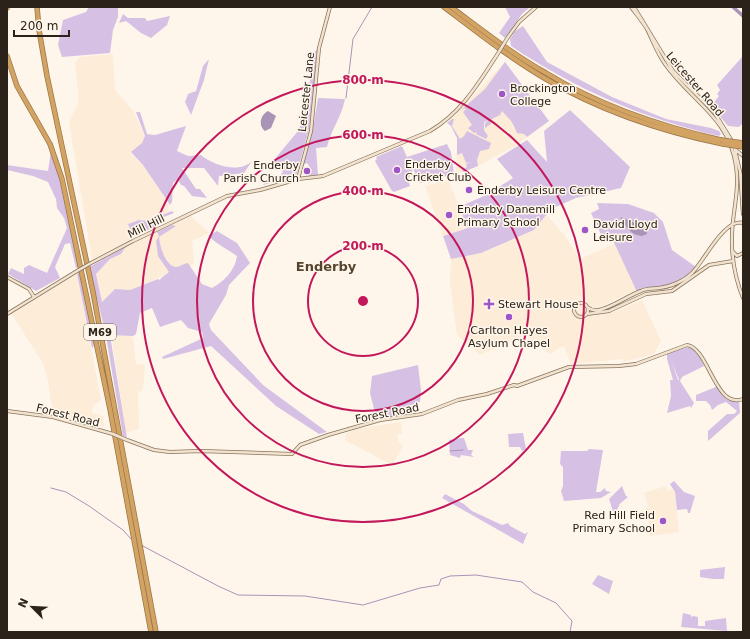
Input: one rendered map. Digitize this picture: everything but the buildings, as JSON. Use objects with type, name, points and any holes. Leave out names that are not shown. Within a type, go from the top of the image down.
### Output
[{"type":"highway","name":"M69","points":[[37,7],[46,72],[93,292],[156,632]]},
{"type":"highway","points":[[444,7],[520,62],[575,95],[608,110],[656,128],[743,147]]},
{"type":"highway","points":[[451,7],[531,64],[582,93],[658,124],[722,142],[743,143]]},
{"type":"highway","name":"M69","points":[[7,56],[17,86],[50,144],[62,178],[113,422],[151,632]]},
{"type":"street","name":"Leicester Lane","points":[[298,179],[311,131],[319,48],[330,7]]},
{"type":"street","name":"Mill Hill","points":[[7,314],[77,271],[122,246],[223,197],[260,190],[298,179],[323,176],[345,168],[436,128],[453,115],[468,98],[519,22],[536,7]]},
{"type":"street","name":"Leicester Road","points":[[632,7],[673,71],[714,112],[725,130]]},
{"type":"street","points":[[725,130],[736,149],[743,156]]},
{"type":"street","points":[[725,130],[732,148],[737,168],[737,194],[732,226],[732,249],[737,282],[743,298]]},
{"type":"street","points":[[736,149],[743,184]]},
{"type":"street","points":[[743,160],[739,164],[743,214]]},
{"type":"street","points":[[733,261],[709,265],[672,291],[646,294],[609,310],[579,317],[575,310],[579,304],[584,304],[593,310],[603,309],[640,291],[665,287],[682,280],[695,270],[710,246],[732,226],[738,222],[743,223]]},
{"type":"street","points":[[732,249],[733,253],[737,256],[743,253]]},
{"type":"street","points":[[7,277],[29,289],[34,297]]},
{"type":"street","points":[[587,307],[587,314]]},
{"type":"street","name":"Forest Road","points":[[7,411],[53,417],[113,434],[154,450],[170,452],[292,454],[300,445],[328,435],[380,420],[422,414],[458,400],[510,388],[514,385],[518,386],[568,367],[626,366],[687,345],[693,346],[696,349],[724,394],[735,400],[743,399]]},
{"type":"shaded area","points":[[89,7],[118,7],[118,17],[113,30],[110,53],[62,57],[58,45],[63,20],[86,12]]},
{"type":"shaded area","points":[[505,7],[530,7],[522,14],[505,38],[499,33],[510,17]]},
{"type":"shaded area","points":[[123,14],[128,18],[145,18],[147,21],[170,16],[167,25],[151,38],[141,33],[126,21],[119,23]]},
{"type":"shaded area","points":[[523,26],[547,62],[612,97],[666,119],[711,128],[719,131],[721,134],[719,136],[664,121],[611,101],[560,76],[511,46],[510,39],[515,31]]},
{"type":"shaded area","points":[[317,49],[314,93],[309,129],[296,177],[263,185],[266,180],[280,176],[283,172],[273,161],[298,131],[304,118],[311,74],[309,65],[310,58]]},
{"type":"shaded area","points":[[113,54],[115,90],[134,112],[145,137],[143,143],[130,153],[143,165],[169,205],[167,209],[170,211],[146,221],[139,220],[129,224],[132,233],[136,238],[92,259],[69,122],[78,104],[75,63],[80,57]]},
{"type":"shaded area","points":[[743,56],[743,123],[739,127],[728,126],[711,106],[719,96],[717,94],[720,90],[717,85]]},
{"type":"shaded area","points":[[209,59],[204,80],[191,115],[185,102],[188,94],[196,91],[203,66]]},
{"type":"shaded area","name":"Brockington College","points":[[505,62],[549,121],[515,146],[478,166],[456,174],[457,138],[451,126],[447,123]]},
{"type":"shaded area","points":[[505,62],[549,121],[527,137],[524,134],[517,133],[509,118],[502,111],[500,115],[490,120],[491,124],[485,128],[485,123],[488,120],[484,122],[484,130],[488,136],[486,139],[476,134],[477,132],[474,133],[468,128],[472,125],[463,112],[466,109],[465,108],[460,111],[485,89]]},
{"type":"shaded area","points":[[318,98],[345,99],[327,147],[316,148],[318,175],[305,177],[311,169],[307,163],[302,165],[314,122]]},
{"type":"shaded area","points":[[570,110],[630,167],[621,188],[576,198],[551,209],[534,230],[481,253],[451,259],[443,236],[468,228],[459,207],[486,195],[513,178],[497,159],[527,140],[547,162],[544,131]]},
{"type":"shaded area","points":[[268,111],[276,116],[271,128],[265,131],[261,126],[261,121],[263,115]]},
{"type":"shaded area","points":[[136,112],[140,112],[147,134],[155,135],[186,126],[177,151],[188,156],[201,155],[212,162],[226,167],[240,167],[247,165],[252,161],[244,173],[219,176],[218,186],[204,168],[182,168],[196,189],[200,189],[207,198],[192,196],[184,186],[181,185],[178,179],[173,183],[172,202],[170,205],[143,165],[131,152],[142,143],[145,136]]},
{"type":"shaded area","points":[[454,119],[452,126],[460,139],[467,131],[491,143],[489,149],[480,151],[477,160],[478,166],[463,172],[462,170],[467,167],[466,164],[472,162],[466,163],[462,153],[457,155],[457,138],[451,126],[447,123]]},
{"type":"shaded area","points":[[447,144],[451,152],[454,174],[420,183],[413,169],[408,180],[410,186],[394,192],[375,161],[377,159],[376,157],[402,146],[407,157]]},
{"type":"shaded area","points":[[51,151],[58,172],[80,267],[76,268],[70,243],[65,244],[55,267],[60,278],[36,291],[8,274],[11,268],[24,274],[24,268],[29,265],[47,273],[67,228],[64,218],[57,208],[56,199],[48,182],[33,176],[7,170],[7,165],[48,171]]},
{"type":"shaded area","name":"Enderby Danemill Primary School","points":[[448,180],[468,228],[443,236],[425,186]]},
{"type":"shaded area","points":[[597,203],[628,204],[654,213],[663,222],[672,250],[696,267],[685,277],[676,282],[637,292],[611,236],[603,239],[591,213],[599,209]]},
{"type":"shaded area","points":[[172,211],[174,213],[156,220],[159,225],[136,235],[132,233],[128,224],[139,220],[147,221]]},
{"type":"shaded area","points":[[190,215],[209,233],[192,241],[194,264],[167,273],[130,290],[124,289],[102,302],[96,274],[110,259],[121,254],[125,248],[131,244]]},
{"type":"shaded area","points":[[547,215],[565,236],[580,259],[616,243],[636,290],[600,307],[600,315],[617,311],[642,300],[661,341],[654,354],[623,362],[623,359],[571,364],[564,346],[549,354],[542,347],[532,346],[527,334],[480,355],[457,335],[450,282],[451,259],[481,253],[534,230]]},
{"type":"shaded area","points":[[620,217],[646,228],[647,234],[642,236],[634,234],[629,230]]},
{"type":"shaded area","points":[[172,225],[176,226],[159,237],[166,259],[172,266],[176,267],[188,263],[202,284],[212,288],[228,275],[234,266],[237,256],[208,236],[217,231],[237,243],[250,263],[229,285],[226,295],[209,324],[211,330],[263,385],[327,432],[319,434],[276,406],[211,346],[163,359],[162,357],[203,338],[202,332],[188,328],[181,320],[160,327],[152,308],[140,313],[136,334],[133,336],[110,335],[127,438],[123,436],[105,331],[89,267],[131,244],[125,248],[121,254],[110,259],[96,274],[102,302],[115,289],[130,290],[158,279],[160,280],[169,272],[158,256],[156,241],[159,236],[157,232]]},
{"type":"shaded area","points":[[81,271],[95,344],[92,348],[77,274]]},
{"type":"shaded area","points":[[77,274],[101,400],[93,406],[92,413],[103,416],[104,427],[53,415],[48,381],[43,363],[11,313]]},
{"type":"shaded area","points":[[111,332],[133,337],[136,364],[145,365],[143,389],[138,393],[139,429],[126,433]]},
{"type":"shaded area","points":[[689,347],[692,348],[704,366],[682,377],[680,381],[694,403],[691,408],[690,406],[667,413],[671,396],[670,380],[673,380],[667,359],[667,353]]},
{"type":"shaded area","points":[[418,365],[421,390],[420,402],[402,408],[403,417],[377,421],[370,393],[372,376]]},
{"type":"shaded area","points":[[718,386],[731,399],[739,400],[740,413],[708,441],[708,431],[727,414],[734,414],[737,411],[726,402],[718,405],[712,410],[706,401],[696,401],[696,395]]},
{"type":"shaded area","points":[[401,422],[402,434],[398,434],[398,441],[403,446],[392,465],[345,440],[346,434],[355,429]]},
{"type":"shaded area","points":[[523,433],[526,449],[522,451],[520,447],[509,447],[508,434]]},
{"type":"shaded area","points":[[464,438],[468,450],[473,450],[471,455],[474,457],[461,455],[460,458],[450,455],[449,440]]},
{"type":"shaded area","points":[[589,449],[603,450],[596,492],[600,492],[605,488],[606,491],[611,492],[601,498],[564,501],[561,491],[563,486],[563,467],[560,464],[561,451],[587,451]]},
{"type":"shaded area","points":[[674,481],[684,492],[695,496],[690,513],[688,513],[687,509],[677,510],[675,492],[670,484]]},
{"type":"shaded area","points":[[622,486],[626,496],[628,497],[616,507],[620,504],[617,510],[618,513],[614,514],[609,499]]},
{"type":"shaded area","name":"Red Hill Field Primary School","points":[[666,486],[667,491],[671,490],[671,488],[675,492],[679,532],[650,536],[646,508],[649,507],[644,493]]},
{"type":"shaded area","points":[[445,494],[464,504],[472,511],[502,525],[508,523],[510,526],[525,534],[528,532],[523,544],[442,498]]},
{"type":"shaded area","points":[[725,567],[724,579],[700,577],[700,570]]},
{"type":"shaded area","points":[[598,575],[613,581],[609,594],[592,584]]},
{"type":"shaded area","points":[[683,613],[691,615],[691,617],[698,617],[698,626],[705,626],[705,621],[726,618],[727,631],[681,627]]},
{"type":"waterway","points":[[346,98],[353,39],[372,7]]},
{"type":"waterway","points":[[733,7],[743,16]]},
{"type":"waterway","points":[[450,451],[463,450]]},
{"type":"waterway","points":[[51,488],[66,492],[89,506],[123,530],[131,539]]},
{"type":"waterway","points":[[141,545],[238,595],[305,596],[363,605],[420,588],[439,585],[441,579],[450,576],[476,575],[522,582],[533,592],[556,603],[572,621],[570,632]]},
{"type":"place","name":"Brockington College","points":[[502,94]]},
{"type":"place","name":"Enderby Cricket Club","points":[[397,170]]},
{"type":"place","name":"Enderby Parish Church","points":[[307,171]]},
{"type":"place","name":"Enderby Leisure Centre","points":[[469,190]]},
{"type":"place","name":"Enderby Danemill Primary School","points":[[449,215]]},
{"type":"place","name":"David Lloyd Leisure","points":[[585,230]]},
{"type":"place","name":"Stewart House","points":[[489,304]]},
{"type":"place","name":"Carlton Hayes Asylum Chapel","points":[[509,317]]},
{"type":"place","name":"Red Hill Field Primary School","points":[[663,521]]},
{"type":"district","name":"Enderby","points":[[326,266]]}]
